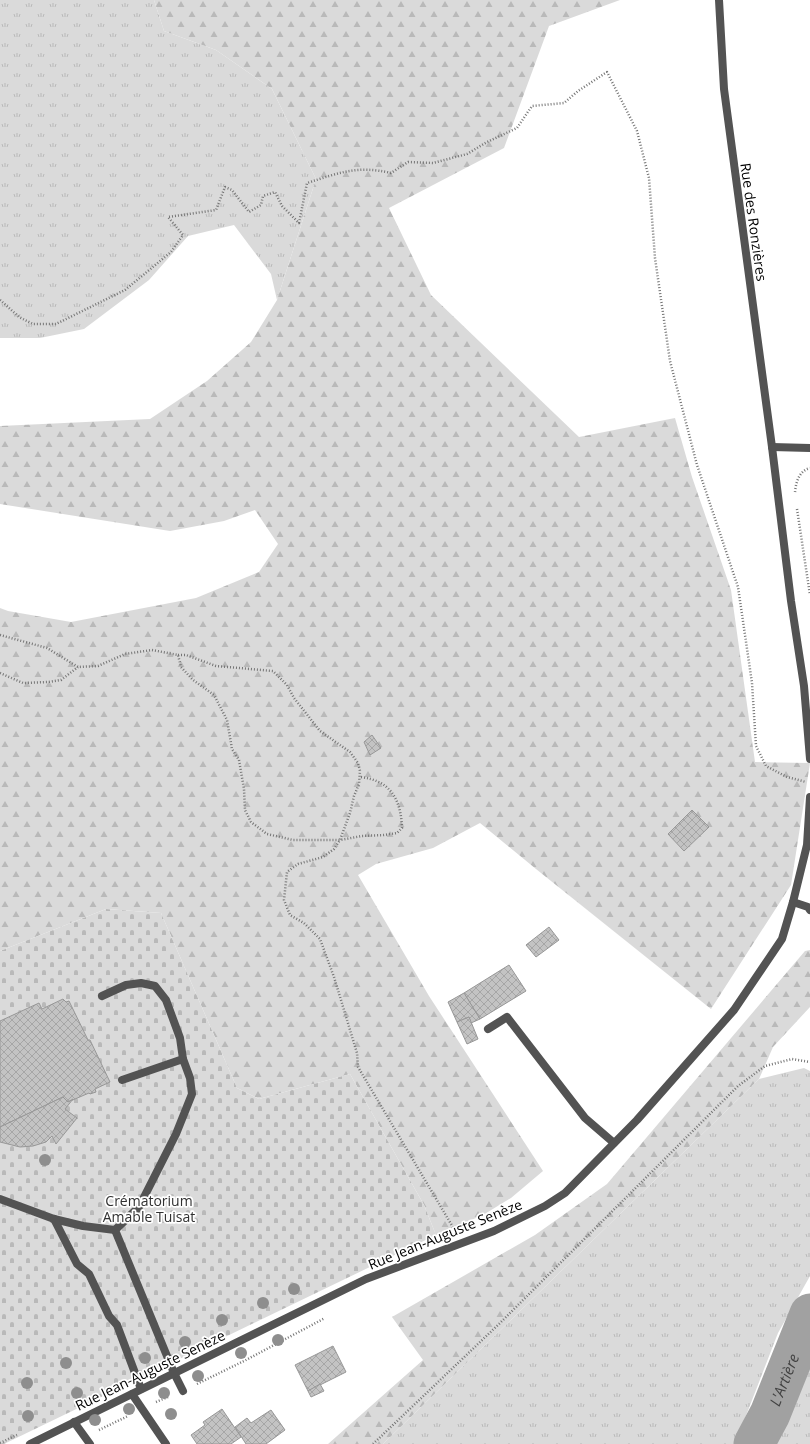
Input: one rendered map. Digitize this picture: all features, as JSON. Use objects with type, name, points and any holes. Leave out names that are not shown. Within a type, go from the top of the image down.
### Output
[{"type":"street","name":"Rue des Ronzières","points":[[719,0],[724,89],[772,447]]},
{"type":"street","points":[[810,448],[772,447],[791,601],[804,686],[810,759]]},
{"type":"street","name":"Rue Jean-Auguste Senèze","points":[[30,1444],[366,1279],[494,1231],[545,1206],[565,1193],[637,1120],[734,1010],[782,939],[807,846],[810,797]]},
{"type":"street","points":[[793,902],[808,907],[810,910]]},
{"type":"street","points":[[102,996],[126,985],[141,983],[155,986],[166,1000],[180,1038],[183,1058],[190,1078],[192,1094],[176,1134],[139,1207],[115,1230]]},
{"type":"street","points":[[488,1029],[508,1017],[585,1118],[614,1143]]},
{"type":"street","points":[[122,1080],[183,1058]]},
{"type":"street","points":[[0,1198],[54,1219],[83,1226],[115,1230]]},
{"type":"street","points":[[54,1219],[77,1264],[89,1274],[109,1316],[117,1325],[141,1389]]},
{"type":"street","points":[[115,1230],[174,1373],[183,1391]]},
{"type":"street","points":[[132,1394],[166,1444]]},
{"type":"street","points":[[74,1422],[90,1444]]},
{"type":"path","points":[[0,300],[19,317],[33,324],[56,324],[125,290],[171,252],[183,235],[168,217],[216,210],[224,187],[232,190],[249,212],[262,205],[263,196],[275,192],[282,206],[299,223],[307,183],[358,169],[377,170],[391,173],[408,162],[433,163],[467,154],[487,142],[517,128],[532,106],[564,103],[578,91],[607,72],[637,131],[649,178],[655,258],[670,361],[697,465],[738,587],[752,683],[756,746],[766,766],[787,777],[810,784]]},
{"type":"path","points":[[796,498],[794,491],[798,476],[810,468]]},
{"type":"path","points":[[797,505],[810,595]]},
{"type":"path","points":[[0,635],[47,648],[78,667],[98,666],[125,654],[152,650],[186,655],[216,666],[273,671],[287,685],[294,698],[320,731],[350,752],[358,763],[360,777],[350,813],[340,840],[334,849],[323,857],[298,864],[287,872],[284,900],[290,915],[304,923],[320,939],[339,992],[357,1053],[358,1067],[450,1220],[461,1243]]},
{"type":"path","points":[[178,655],[181,666],[193,680],[214,695],[227,720],[232,749],[239,760],[244,789],[245,810],[251,822],[267,834],[293,840],[340,840],[362,836],[384,836],[397,833],[402,828],[398,803],[388,788],[380,782],[369,778],[360,777]]},
{"type":"path","points":[[0,673],[23,683],[48,682],[61,680],[78,667]]},
{"type":"path","points":[[373,1444],[500,1323],[738,1086],[765,1066],[792,1059],[810,1062]]},
{"type":"path","points":[[85,1437],[183,1391],[306,1329],[331,1314]]},
{"type":"green space","points":[[0,0],[154,0],[164,31],[216,50],[272,89],[316,179],[277,300],[271,274],[234,225],[188,236],[149,280],[84,329],[40,338],[0,338]]},
{"type":"green space","points":[[154,0],[620,0],[549,26],[504,148],[389,208],[431,295],[579,437],[675,418],[692,477],[731,590],[755,762],[810,763],[791,885],[711,1009],[480,823],[433,848],[376,864],[358,875],[429,996],[543,1171],[511,1198],[483,1215],[436,1235],[424,1205],[350,1074],[259,1099],[237,1088],[161,913],[106,909],[0,951],[0,608],[8,611],[71,622],[196,598],[259,572],[278,544],[255,510],[224,521],[170,531],[0,504],[0,426],[150,419],[207,381],[251,342],[277,300],[316,179],[272,89],[216,50],[164,31]]},
{"type":"green space","name":"Crématorium Amable Tuisat","points":[[106,909],[161,913],[237,1088],[259,1099],[350,1074],[424,1205],[436,1235],[4,1444],[0,1444],[0,951]]},
{"type":"green space","points":[[810,950],[810,1007],[773,1047],[759,1079],[383,1444],[328,1444],[423,1360],[392,1317],[535,1235],[607,1184],[805,951]]},
{"type":"green space","points":[[804,1068],[810,1071],[810,1276],[778,1333],[735,1444],[383,1444],[759,1079]]},
{"type":"green space","points":[[810,1359],[810,1444],[768,1444]]},
{"type":"building","points":[[372,735],[381,748],[370,755],[364,742]]},
{"type":"building","points":[[692,810],[709,827],[684,851],[668,834]]},
{"type":"building","points":[[549,927],[559,940],[536,957],[526,945]]},
{"type":"building","points":[[509,965],[526,991],[480,1019],[464,993]]},
{"type":"building","points":[[464,993],[480,1019],[471,1023],[469,1017],[457,1022],[448,1002]]},
{"type":"building","points":[[63,999],[66,1002],[69,1001],[110,1082],[95,1089],[96,1092],[89,1093],[68,1102],[63,1097],[0,1127],[0,1021],[39,1003],[42,1009]]},
{"type":"building","points":[[469,1017],[478,1039],[467,1044],[457,1022]]},
{"type":"building","points":[[63,1097],[68,1102],[73,1099],[65,1109],[77,1118],[56,1144],[52,1136],[46,1142],[33,1146],[20,1147],[0,1142],[0,1127]]},
{"type":"building","points":[[333,1346],[346,1372],[308,1391],[295,1365]]},
{"type":"building","points":[[320,1384],[324,1391],[311,1397],[308,1391]]},
{"type":"building","points":[[222,1409],[241,1437],[231,1444],[197,1444],[191,1435],[205,1425],[203,1422]]},
{"type":"building","points":[[271,1410],[285,1430],[266,1444],[246,1444],[235,1427],[247,1418],[251,1423]]},
{"type":"waterway","name":"L'Artière","points":[[754,1444],[770,1414],[810,1314]]}]
